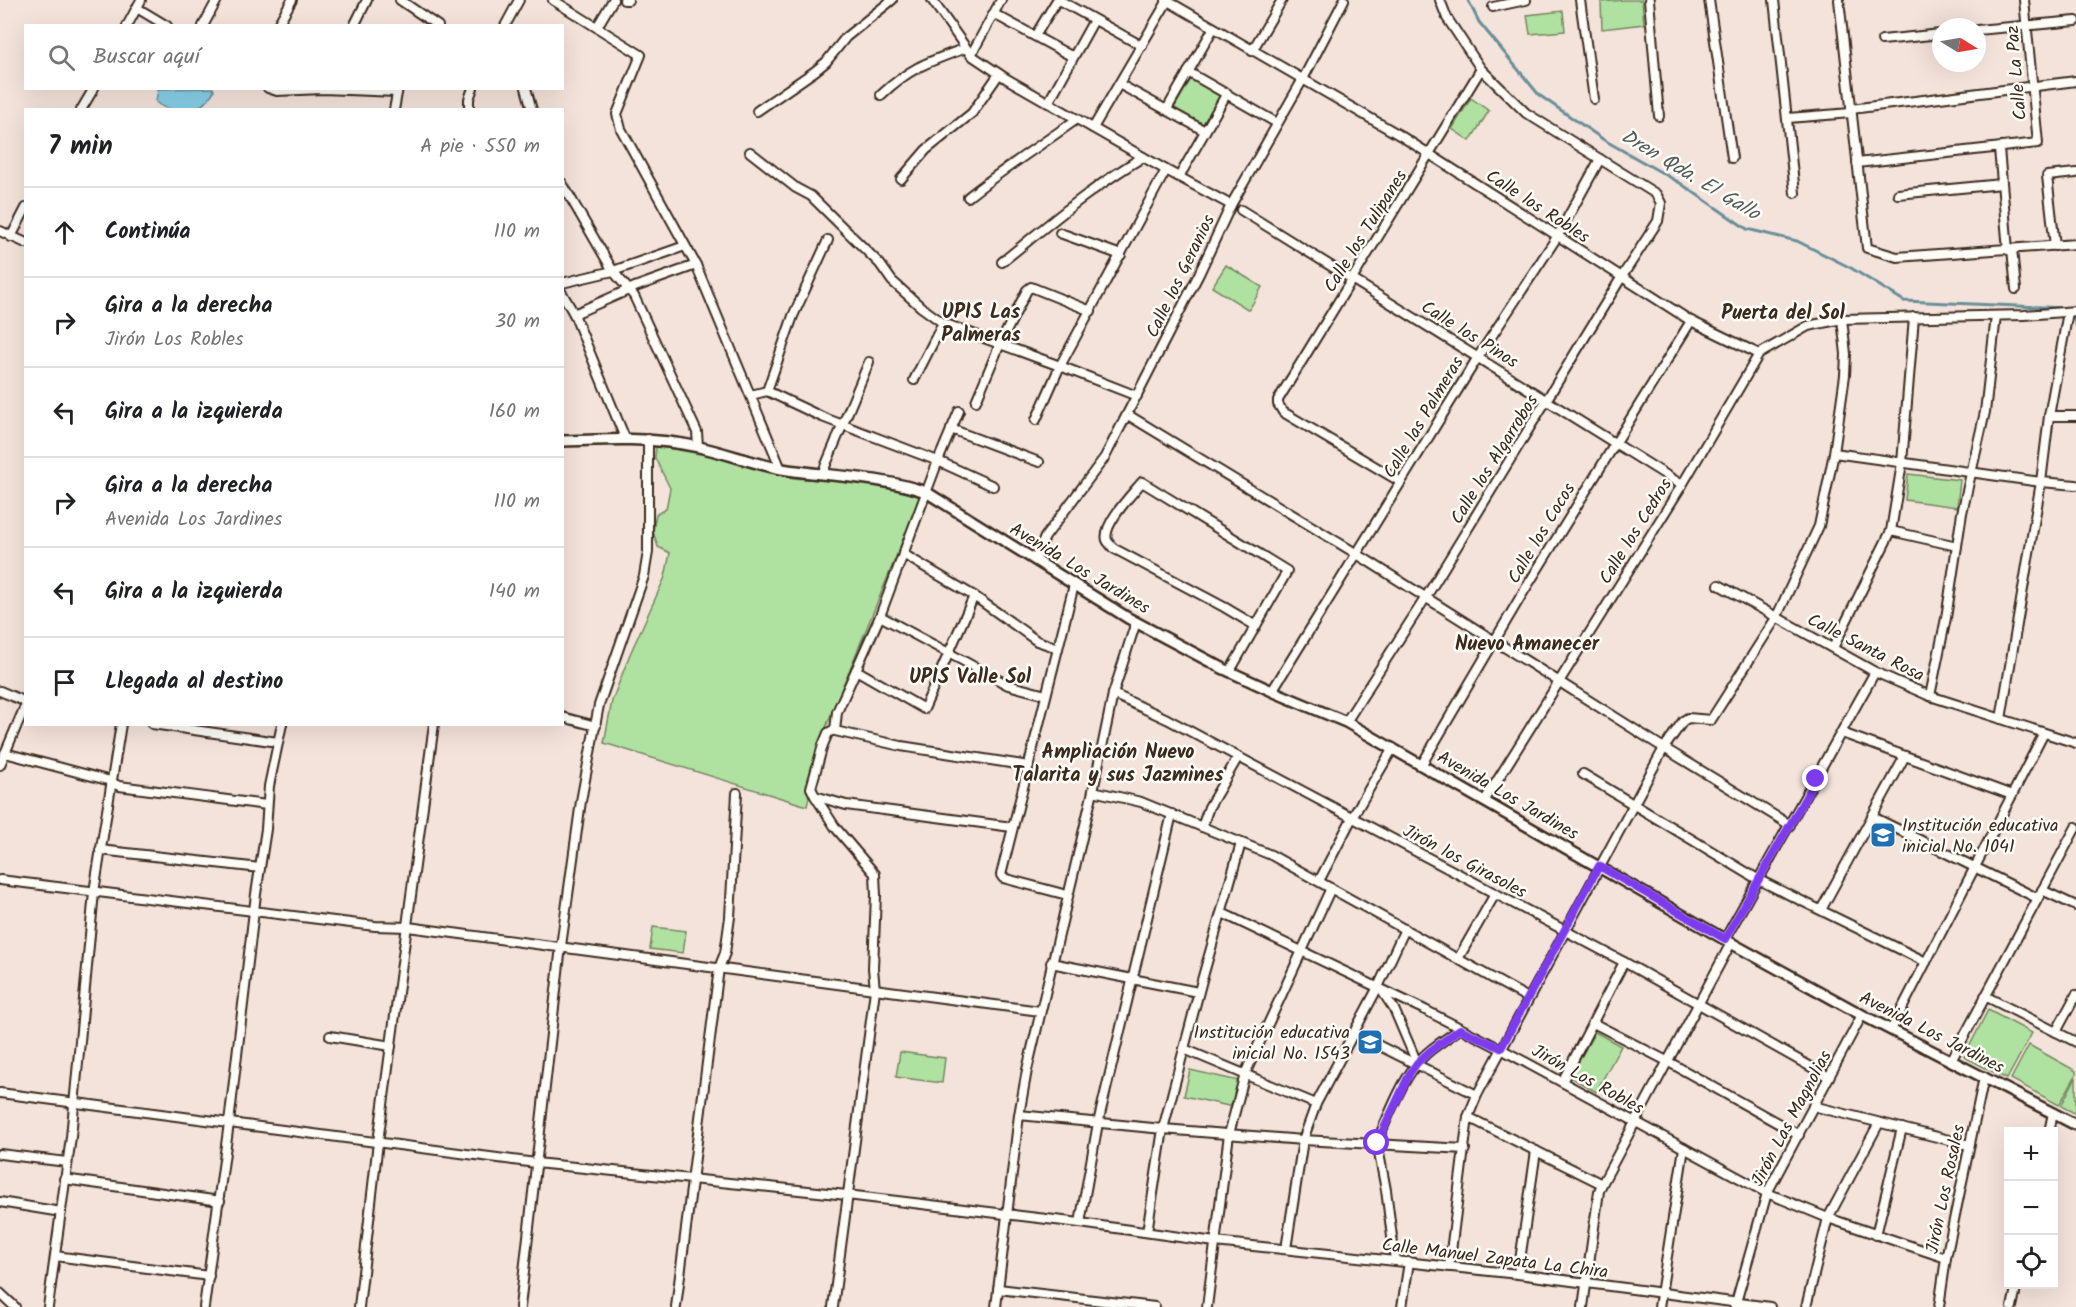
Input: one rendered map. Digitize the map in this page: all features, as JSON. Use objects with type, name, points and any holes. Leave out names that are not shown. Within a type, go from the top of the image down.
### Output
[{"type":"street","points":[[204,24],[217,0]]},
{"type":"street","points":[[278,24],[292,0]]},
{"type":"street","points":[[355,24],[367,0]]},
{"type":"street","points":[[400,0],[434,24]]},
{"type":"street","points":[[506,24],[519,0]]},
{"type":"street","points":[[553,0],[641,56],[617,114],[621,129],[630,150],[666,208],[696,265],[781,469]]},
{"type":"street","points":[[597,27],[613,0]]},
{"type":"street","points":[[757,111],[826,62],[846,37],[892,0]]},
{"type":"street","points":[[932,0],[969,52],[999,74],[1231,205]]},
{"type":"street","points":[[881,95],[912,69],[969,52],[1001,0]]},
{"type":"street","points":[[1035,36],[1058,0],[1142,46]]},
{"type":"street","points":[[1093,128],[1167,0]]},
{"type":"street","name":"Calle los Robles","points":[[1167,0],[1430,154],[1691,321],[1759,354]]},
{"type":"street","points":[[1252,51],[1281,2],[1271,0]]},
{"type":"street","name":"Calle los Geranios","points":[[1035,560],[1045,537],[1105,457],[1199,274],[1231,205],[1303,79],[1344,0]]},
{"type":"street","points":[[1440,0],[1447,18],[1481,69],[1526,113],[1600,159]]},
{"type":"street","points":[[1493,7],[1526,0]]},
{"type":"street","points":[[1580,0],[1594,99]]},
{"type":"street","points":[[1649,0],[1659,116]]},
{"type":"street","points":[[1709,0],[1732,158]]},
{"type":"street","points":[[1774,0],[1795,193]]},
{"type":"street","points":[[1839,0],[1867,248],[1897,257],[2076,244]]},
{"type":"street","name":"Calle La Paz","points":[[1999,149],[2038,143],[2024,0]]},
{"type":"street","points":[[128,24],[139,4],[164,24]]},
{"type":"street","points":[[994,14],[1073,57]]},
{"type":"street","points":[[1048,103],[1094,20]]},
{"type":"street","points":[[1986,29],[2076,21]]},
{"type":"street","points":[[1167,109],[1214,29]]},
{"type":"street","points":[[1882,40],[1932,35]]},
{"type":"street","name":"Calle los Tulipanes","points":[[1401,482],[1280,409],[1278,404],[1281,394],[1481,69]]},
{"type":"street","points":[[1188,72],[1277,123]]},
{"type":"street","points":[[901,179],[926,150],[972,113],[999,74]]},
{"type":"street","points":[[1788,118],[2076,81]]},
{"type":"street","points":[[1119,84],[1206,131]]},
{"type":"street","points":[[82,108],[92,90]]},
{"type":"street","points":[[394,108],[398,90]]},
{"type":"street","points":[[469,108],[472,90]]},
{"type":"street","points":[[527,90],[531,108]]},
{"type":"street","points":[[1179,177],[1227,93]]},
{"type":"street","points":[[968,197],[1002,170],[1077,119]]},
{"type":"street","points":[[1857,164],[1999,149],[2016,289]]},
{"type":"street","points":[[750,152],[796,188],[811,196],[880,264],[892,281],[943,323],[1137,396]]},
{"type":"street","points":[[1002,262],[1076,202],[1143,157]]},
{"type":"street","name":"Calle los Algarrobos","points":[[1346,722],[1426,597],[1658,221],[1662,208],[1656,194],[1600,159]]},
{"type":"street","name":"Calle las Palmeras","points":[[1272,691],[1478,357],[1557,237],[1600,159]]},
{"type":"street","points":[[1036,420],[1060,366],[1166,170]]},
{"type":"street","points":[[2055,246],[2047,176],[2076,173]]},
{"type":"street","points":[[1898,194],[2002,184]]},
{"type":"street","points":[[564,186],[613,271],[634,296],[697,432],[698,446]]},
{"type":"street","name":"Calle los Pinos","points":[[1241,210],[1682,485]]},
{"type":"street","points":[[11,237],[24,212]]},
{"type":"street","points":[[0,231],[24,242]]},
{"type":"street","points":[[1060,233],[1120,255]]},
{"type":"street","points":[[767,391],[787,330],[828,240]]},
{"type":"street","points":[[564,283],[613,271],[685,246]]},
{"type":"street","points":[[574,314],[696,265]]},
{"type":"street","points":[[976,401],[1000,344],[1027,290],[1031,287],[1091,311]]},
{"type":"street","points":[[564,296],[574,314],[625,438]]},
{"type":"street","points":[[2001,719],[2041,482],[2049,416],[2072,311]]},
{"type":"street","name":"Calle los Cedros","points":[[1485,800],[1682,485],[1759,354],[1808,326],[1842,319],[1996,316],[2072,311]]},
{"type":"street","points":[[1930,696],[1946,618],[1971,470],[1985,412],[1996,316]]},
{"type":"street","points":[[1833,648],[1891,531],[1902,463],[1914,317]]},
{"type":"street","points":[[1449,1267],[1468,1117],[1477,1095],[1664,748],[1683,721],[1688,718],[1711,720],[1776,618],[1820,526],[1834,453],[1845,375],[1846,354],[1842,319]]},
{"type":"street","name":"Calle los Cocos","points":[[1422,764],[1494,640],[1691,321]]},
{"type":"street","points":[[914,380],[943,323]]},
{"type":"street","points":[[822,474],[869,362]]},
{"type":"street","points":[[751,395],[767,391],[993,486]]},
{"type":"street","points":[[835,729],[837,712],[880,616],[959,411]]},
{"type":"street","points":[[1128,415],[1357,554],[1790,825]]},
{"type":"street","points":[[2049,416],[2076,417]]},
{"type":"street","points":[[951,429],[1039,462]]},
{"type":"street","name":"Avenida Los Jardines","points":[[564,441],[625,438],[698,446],[781,469],[891,482],[926,492],[1136,622],[1230,671],[1346,722],[1728,941],[1862,1015],[2076,1125]]},
{"type":"street","points":[[520,1307],[561,946],[581,801],[599,705],[644,576],[648,552],[648,439]]},
{"type":"street","points":[[1834,453],[2076,485]]},
{"type":"street","points":[[1230,671],[1256,626],[1287,571],[1142,482],[1115,515],[1107,530],[1107,539],[1113,548],[1256,626]]},
{"type":"street","points":[[1891,531],[1957,546]]},
{"type":"street","points":[[903,554],[974,596],[1037,641],[1058,648]]},
{"type":"street","points":[[1068,895],[1003,878],[1001,875],[1074,585]]},
{"type":"street","name":"Calle Santa Rosa","points":[[1719,585],[1875,672],[1930,696],[2076,743]]},
{"type":"street","points":[[856,670],[924,709],[974,596]]},
{"type":"street","points":[[880,616],[1008,685],[1046,695]]},
{"type":"street","points":[[996,1307],[1019,1115],[1040,1011],[1093,791],[1113,694],[1136,622]]},
{"type":"street","points":[[1583,1307],[1599,1191],[1602,1184],[1699,1003],[1759,880],[1875,672]]},
{"type":"street","points":[[0,691],[24,702]]},
{"type":"street","name":"Jirón los Girasoles","points":[[1113,694],[1167,719],[1624,962],[1829,1077]]},
{"type":"street","points":[[0,765],[24,708]]},
{"type":"street","points":[[564,718],[596,726]]},
{"type":"street","points":[[48,1307],[74,1102],[94,892],[121,726]]},
{"type":"street","points":[[166,726],[278,742]]},
{"type":"street","points":[[204,1307],[230,1124],[266,829],[268,786],[282,726]]},
{"type":"street","points":[[359,1307],[378,1142],[434,726]]},
{"type":"street","points":[[835,729],[835,731],[901,746],[1029,766]]},
{"type":"street","points":[[832,1307],[875,990],[873,968],[876,895],[875,874],[835,827],[811,788],[823,745],[828,733],[835,729]]},
{"type":"street","points":[[1842,733],[2012,795]]},
{"type":"street","points":[[1891,1030],[2044,733]]},
{"type":"street","points":[[1319,881],[1393,748]]},
{"type":"street","points":[[5,753],[119,786],[267,805]]},
{"type":"street","points":[[1821,910],[1905,756]]},
{"type":"street","points":[[1202,826],[1209,807],[1238,757]]},
{"type":"street","points":[[1583,774],[1759,880],[1926,962]]},
{"type":"street","points":[[1093,791],[1141,802],[1271,855],[1528,998]]},
{"type":"street","points":[[676,1307],[719,968],[725,953],[730,917],[737,793]]},
{"type":"street","points":[[815,796],[846,805],[1012,826]]},
{"type":"street","points":[[1080,1223],[1098,1123],[1172,814]]},
{"type":"street","points":[[1873,817],[2037,898]]},
{"type":"street","points":[[1951,1061],[2076,827]]},
{"type":"street","points":[[1148,1232],[1163,1130],[1198,992],[1241,843]]},
{"type":"street","points":[[100,850],[260,868]]},
{"type":"street","points":[[0,880],[255,912],[375,926],[408,927],[561,946],[1040,1011]]},
{"type":"street","points":[[1207,1307],[1229,1134],[1245,1074],[1331,888]]},
{"type":"street","points":[[2042,890],[2076,906]]},
{"type":"street","points":[[1458,959],[1495,894]]},
{"type":"street","name":"Jirón Los Robles","points":[[1222,913],[1501,1048],[1767,1193],[1828,1218],[1946,1258]]},
{"type":"street","points":[[1286,1249],[1303,1140],[1316,1104],[1380,988],[1405,929]]},
{"type":"street","points":[[1562,1082],[1624,962]]},
{"type":"street","points":[[1051,963],[1198,992]]},
{"type":"street","points":[[1380,988],[1394,1009],[1417,1063]]},
{"type":"street","points":[[2056,1032],[2076,995]]},
{"type":"street","points":[[1985,996],[2076,1042]]},
{"type":"street","name":"Jirón Las Magnolias","points":[[1735,1305],[1767,1193],[1862,1015]]},
{"type":"street","points":[[1593,1023],[1667,1061],[1799,1135]]},
{"type":"street","points":[[1395,1260],[1377,1143],[1417,1063],[1460,1029]]},
{"type":"street","points":[[1354,1033],[1477,1095]]},
{"type":"street","points":[[330,1036],[391,1046]]},
{"type":"street","points":[[1184,1049],[1316,1104]]},
{"type":"street","name":"Jirón Los Rosales","points":[[1939,1307],[1946,1258],[1984,1077]]},
{"type":"street","name":"Calle Manuel Zapata La Chira","points":[[0,1093],[536,1163],[847,1195],[1215,1242],[1518,1274],[1735,1305],[1770,1307]]},
{"type":"street","points":[[1814,1106],[1969,1145]]},
{"type":"street","points":[[2050,1127],[2053,1113]]},
{"type":"street","points":[[1019,1115],[1163,1130],[1465,1149]]},
{"type":"street","points":[[1468,1117],[1602,1184]]},
{"type":"street","points":[[1806,1307],[1828,1218],[1879,1123]]},
{"type":"street","points":[[1876,1235],[1902,1128]]},
{"type":"street","points":[[1659,1307],[1684,1148]]},
{"type":"street","points":[[1518,1274],[1536,1151]]},
{"type":"street","points":[[0,1154],[67,1162]]},
{"type":"street","points":[[64,1179],[220,1201]]},
{"type":"street","points":[[0,1202],[61,1212]]},
{"type":"street","points":[[55,1256],[209,1276]]},
{"type":"street","points":[[1402,1307],[1409,1262]]},
{"type":"street","points":[[998,1289],[1112,1304],[1155,1307]]},
{"type":"street","points":[[2012,1307],[2016,1289]]},
{"type":"street","points":[[0,1293],[15,1307]]},
{"type":"green space","points":[[1642,0],[1644,24],[1602,29],[1601,2]]},
{"type":"green space","points":[[1563,11],[1565,31],[1530,34],[1527,15]]},
{"type":"green space","points":[[1192,77],[1222,94],[1205,125],[1174,108]]},
{"type":"green space","points":[[1471,98],[1489,111],[1470,141],[1452,129]]},
{"type":"green space","points":[[1226,265],[1262,287],[1249,310],[1212,287]]},
{"type":"green space","points":[[656,446],[706,455],[793,478],[898,487],[921,496],[824,732],[807,806],[604,743],[612,701],[630,654],[665,577],[670,553],[658,547],[653,531],[656,514],[666,509],[670,488],[655,458]]},
{"type":"green space","points":[[1908,474],[1960,480],[1957,507],[1905,500]]},
{"type":"green space","points":[[653,927],[686,931],[683,953],[650,949]]},
{"type":"green space","points":[[1988,1010],[2032,1033],[2007,1079],[1964,1057]]},
{"type":"green space","points":[[1595,1032],[1621,1046],[1596,1092],[1570,1077]]},
{"type":"green space","points":[[2029,1045],[2076,1071],[2059,1105],[2011,1079]]},
{"type":"green space","points":[[900,1052],[945,1058],[942,1083],[896,1077]]},
{"type":"green space","points":[[1190,1070],[1239,1081],[1233,1107],[1184,1096]]},
{"type":"green space","points":[[2076,1077],[2076,1114],[2061,1106]]},
{"type":"water","points":[[158,90],[214,91],[207,101],[197,108],[166,108],[156,102]]},
{"type":"waterway","name":"Dren Qda. El Gallo","points":[[1468,0],[1479,22],[1539,95],[1604,140],[1680,183],[1747,229],[1797,241],[1851,268],[1904,301],[2066,308]]},
{"type":"waterway","name":"Dren Qda. El Gallo","points":[[2071,313],[2076,325]]},
{"type":"place","name":"Institución educativa inicial No. 1041","points":[[1883,835]]},
{"type":"place","name":"Institución educativa inicial No. 1543","points":[[1370,1042]]},
{"type":"district","name":"Puerta del Sol","points":[[1783,312]]},
{"type":"district","name":"UPIS Las Palmeras","points":[[981,322]]},
{"type":"district","name":"Nuevo Amanecer","points":[[1527,643]]},
{"type":"district","name":"UPIS Valle Sol","points":[[970,676]]},
{"type":"district","name":"Ampliación Nuevo Talarita y sus Jazmines","points":[[1118,762]]},
{"type":"route","points":[[1377,1143],[1410,1073],[1430,1051],[1460,1029],[1501,1048],[1599,866],[1725,939],[1816,779]]}]
